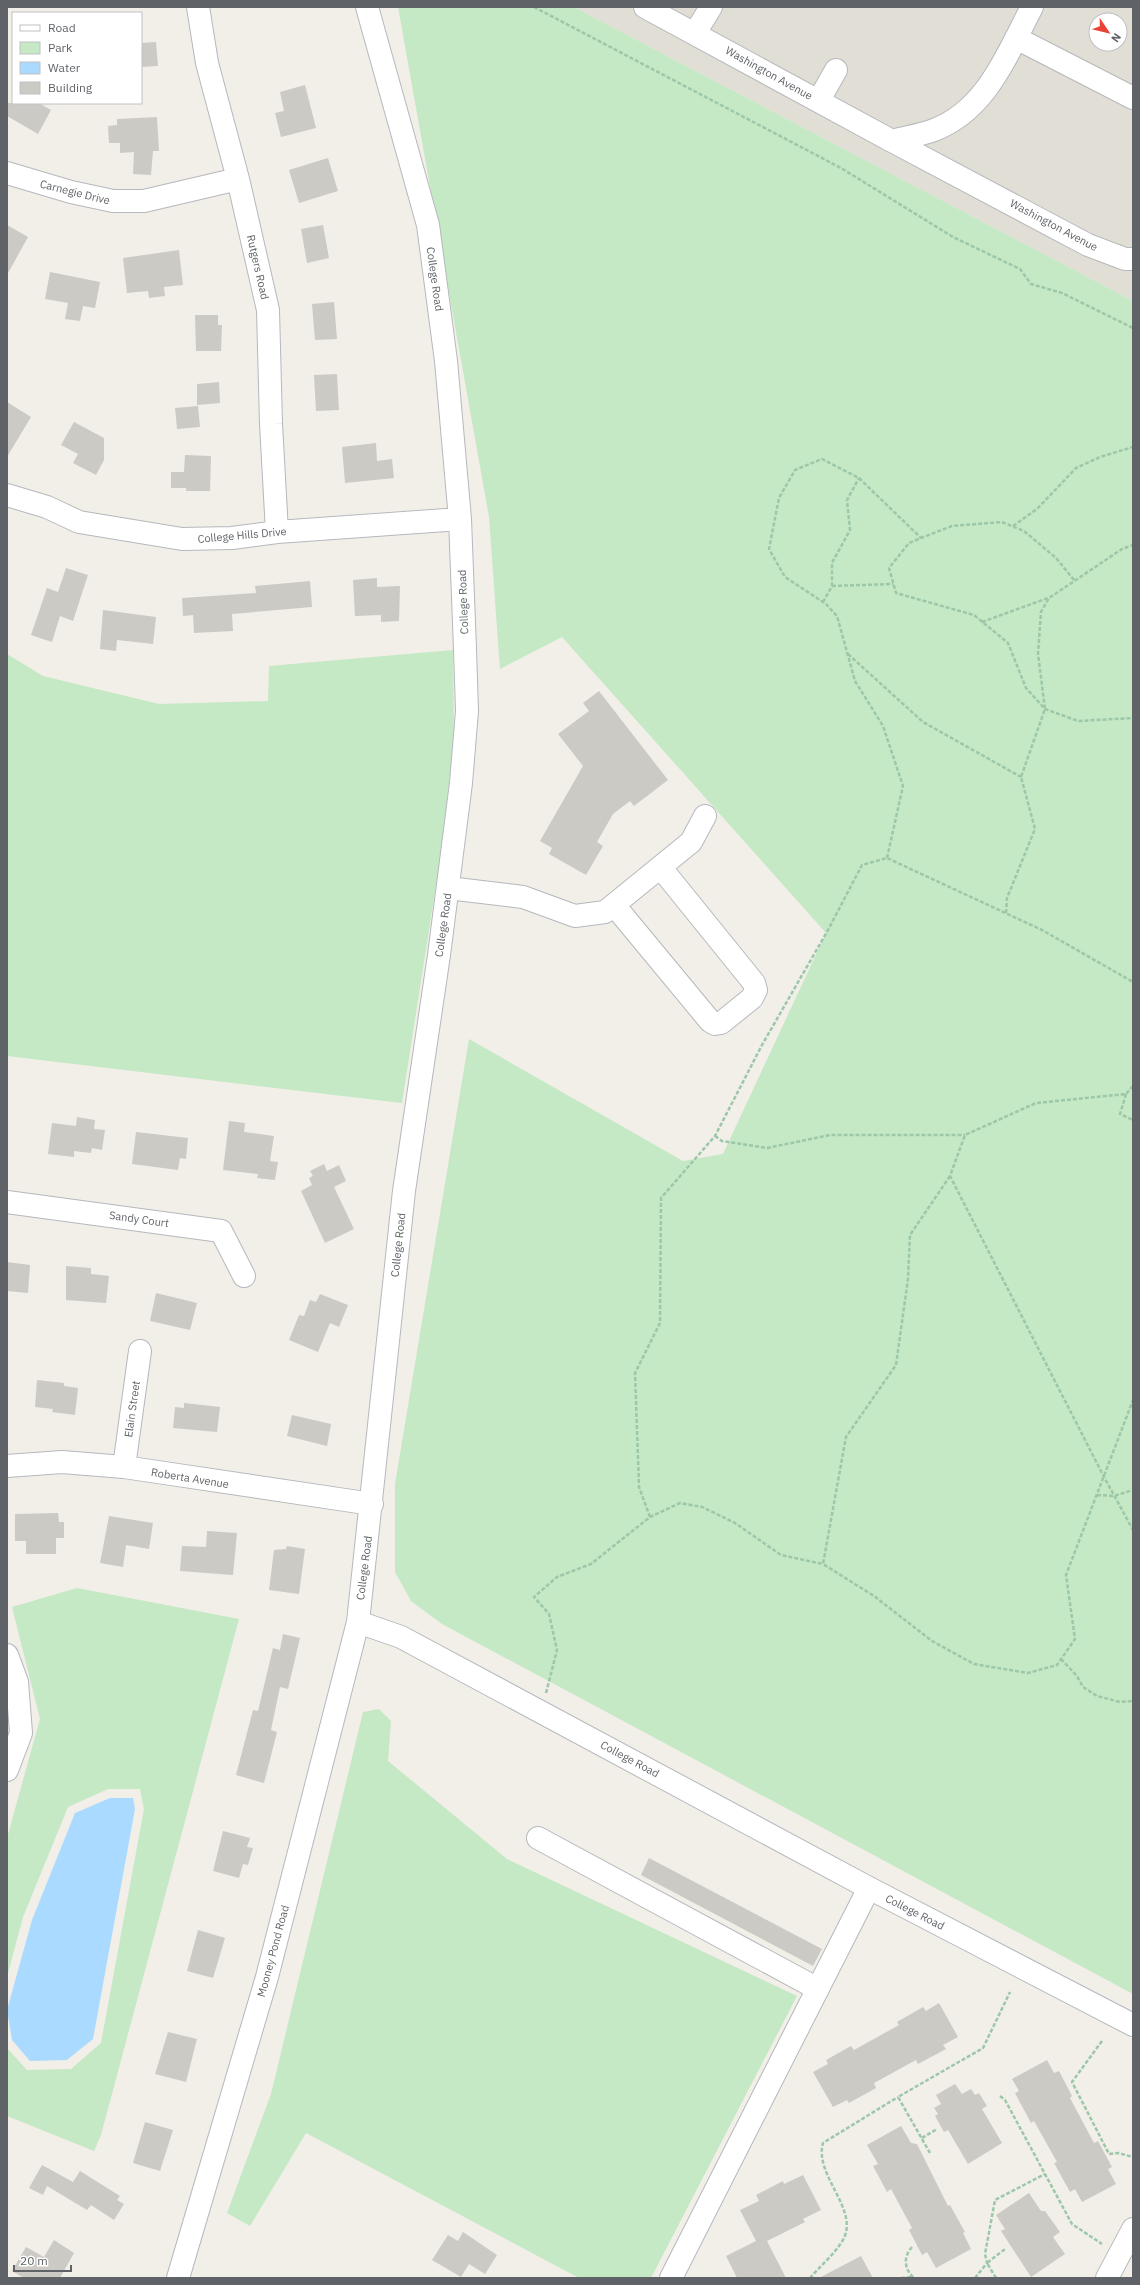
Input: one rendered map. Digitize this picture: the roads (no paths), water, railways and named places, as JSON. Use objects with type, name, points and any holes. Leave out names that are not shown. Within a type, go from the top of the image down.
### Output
[{"type":"street","name":"Rutgers Road","points":[[198,7],[207,63],[238,179],[268,310],[271,424],[277,532]]},
{"type":"street","name":"College Road","points":[[367,7],[428,225],[452,417],[460,518],[467,711],[461,783],[448,888],[404,1191],[372,1504],[358,1622],[401,1637],[870,1888],[1133,2025]]},
{"type":"street","name":"Washington Avenue","points":[[645,7],[1088,245],[1125,259],[1133,259]]},
{"type":"street","points":[[695,33],[711,7]]},
{"type":"street","points":[[892,141],[934,130],[961,116],[989,88],[1032,7]]},
{"type":"street","points":[[1016,38],[1133,98]]},
{"type":"street","points":[[818,100],[836,70]]},
{"type":"street","name":"Carnegie Drive","points":[[7,173],[71,192],[113,201],[144,201],[238,179]]},
{"type":"street","name":"College Hills Drive","points":[[7,495],[47,507],[79,522],[182,539],[232,538],[277,532],[460,518]]},
{"type":"street","points":[[448,888],[523,897],[575,916],[605,912],[661,868],[691,842],[704,816]]},
{"type":"street","points":[[614,905],[710,1021],[715,1024],[726,1018],[752,998],[756,990],[754,983],[661,868]]},
{"type":"street","name":"Sandy Court","points":[[7,1202],[221,1231],[244,1276]]},
{"type":"street","name":"Elain Street","points":[[124,1467],[140,1351]]},
{"type":"street","name":"Roberta Avenue","points":[[7,1466],[62,1462],[124,1467],[372,1504]]},
{"type":"street","name":"Mooney Pond Road","points":[[178,2278],[267,1977],[358,1622]]},
{"type":"street","points":[[7,1655],[17,1682],[21,1733],[7,1770]]},
{"type":"street","points":[[538,1838],[818,1990]]},
{"type":"street","points":[[671,2278],[870,1888]]},
{"type":"street","points":[[1107,2278],[1133,2229]]},
{"type":"water","points":[[110,1798],[133,1798],[135,1809],[93,2039],[67,2060],[30,2061],[12,2040],[7,2010],[32,1920],[75,1813]]}]
